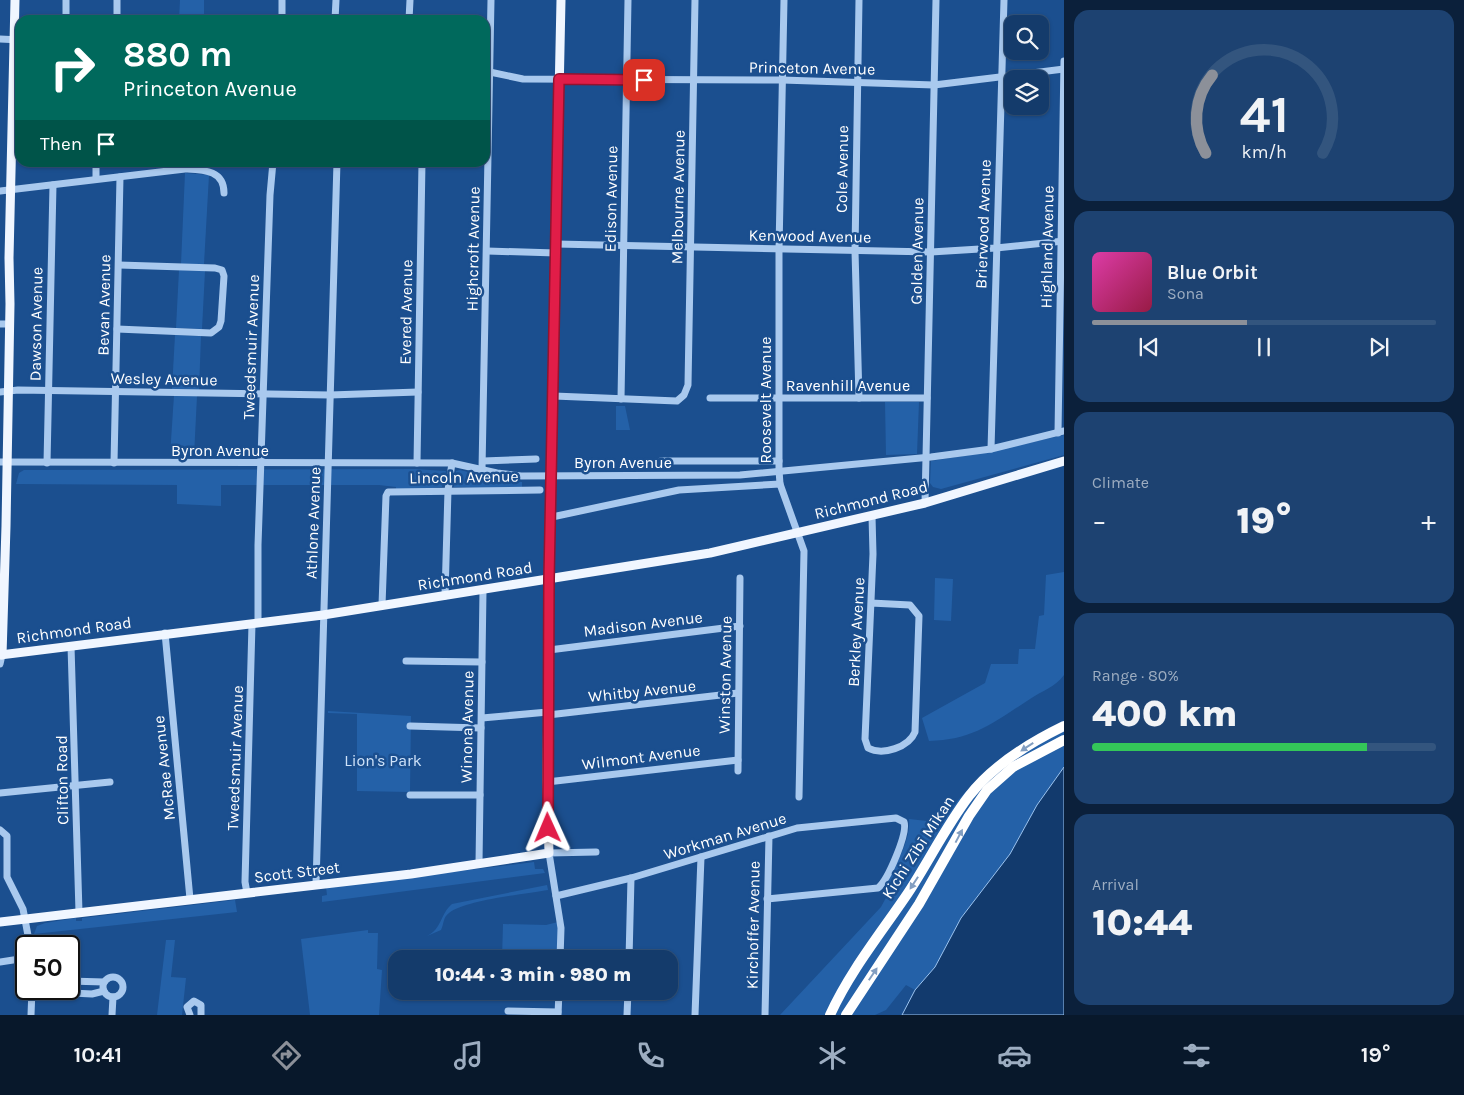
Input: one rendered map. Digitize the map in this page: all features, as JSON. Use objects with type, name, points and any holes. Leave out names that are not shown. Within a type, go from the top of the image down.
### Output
[{"type":"highway","name":"Kichi Zībī Mīkan","points":[[830,1015],[856,967],[909,892],[970,796],[992,772],[1020,751],[1064,726]]},
{"type":"highway","name":"Kichi Zībī Mīkan","points":[[846,1015],[919,904],[969,816],[987,790],[1013,767],[1064,740]]},
{"type":"main road","points":[[15,0],[16,15]]},
{"type":"main road","points":[[549,853],[547,782],[549,579],[552,518],[561,0]]},
{"type":"main road","points":[[1,658],[4,392],[10,324],[5,258],[12,190],[15,100]]},
{"type":"main road","name":"Richmond Road","points":[[1,658],[165,633],[323,615],[483,591],[710,553],[925,503],[1064,461]]},
{"type":"main road","name":"Scott Street","points":[[0,922],[412,874],[549,853]]},
{"type":"street","points":[[66,0],[66,15]]},
{"type":"street","points":[[117,0],[117,15]]},
{"type":"street","points":[[282,0],[282,15]]},
{"type":"street","points":[[334,15],[336,0]]},
{"type":"street","points":[[409,15],[410,0]]},
{"type":"street","name":"Highcroft Avenue","points":[[490,18],[491,0]]},
{"type":"street","name":"Edison Avenue","points":[[621,399],[628,0]]},
{"type":"street","name":"Melbourne Avenue","points":[[621,399],[677,401],[684,395],[688,385],[695,0]]},
{"type":"street","name":"Roosevelt Avenue","points":[[784,0],[778,249],[779,470],[780,484],[804,550],[799,797]]},
{"type":"street","name":"Cole Avenue","points":[[859,0],[855,251],[859,398]]},
{"type":"street","name":"Golden Avenue","points":[[925,503],[936,0]]},
{"type":"street","name":"Brierwood Avenue","points":[[991,449],[1004,0]]},
{"type":"street","points":[[0,39],[15,40]]},
{"type":"street","name":"Highland Avenue","points":[[1061,432],[1064,61]]},
{"type":"street","name":"Princeton Avenue","points":[[490,73],[523,79],[782,80],[857,84],[934,84],[1064,69]]},
{"type":"street","points":[[96,167],[96,178]]},
{"type":"street","points":[[0,192],[184,167]]},
{"type":"street","points":[[194,167],[218,175],[224,183],[224,193]]},
{"type":"street","name":"Tweedsmuir Avenue","points":[[247,893],[245,882],[273,167]]},
{"type":"street","name":"Athlone Avenue","points":[[316,884],[337,167]]},
{"type":"street","name":"Evered Avenue","points":[[416,462],[422,167]]},
{"type":"street","name":"Highcroft Avenue","points":[[482,469],[487,167]]},
{"type":"street","name":"Bevan Avenue","points":[[114,463],[120,176]]},
{"type":"street","name":"Dawson Avenue","points":[[47,463],[53,185]]},
{"type":"street","name":"Kenwood Avenue","points":[[487,251],[624,246],[691,246],[931,252],[1062,241]]},
{"type":"street","points":[[117,329],[211,332],[219,327],[221,320],[224,276],[222,270],[215,268],[118,264]]},
{"type":"street","points":[[0,324],[10,324]]},
{"type":"street","name":"Wesley Avenue","points":[[4,392],[49,390],[330,395],[418,392]]},
{"type":"street","points":[[554,396],[621,399]]},
{"type":"street","name":"Ravenhill Avenue","points":[[710,398],[927,398]]},
{"type":"street","name":"Byron Avenue","points":[[4,462],[328,464],[416,462],[452,463],[506,475],[734,475],[926,458],[991,449],[1061,432]]},
{"type":"street","points":[[483,461],[536,459]]},
{"type":"street","points":[[661,461],[779,461]]},
{"type":"street","points":[[445,596],[448,490],[452,463]]},
{"type":"street","points":[[552,518],[679,490],[780,484]]},
{"type":"street","name":"Lincoln Avenue","points":[[382,605],[386,496],[388,492],[540,490]]},
{"type":"street","name":"Berkley Avenue","points":[[871,603],[910,604],[917,610],[919,616],[915,734],[906,744],[888,750],[876,751],[868,748],[865,732],[871,603],[872,516]]},
{"type":"street","name":"Winston Avenue","points":[[738,771],[740,578]]},
{"type":"street","name":"Winona Avenue","points":[[479,863],[483,591]]},
{"type":"street","name":"Madison Avenue","points":[[549,650],[740,626]]},
{"type":"street","name":"McRae Avenue","points":[[165,633],[190,899]]},
{"type":"street","name":"Clifton Road","points":[[71,646],[79,912]]},
{"type":"street","points":[[406,661],[482,662]]},
{"type":"street","name":"Whitby Avenue","points":[[482,718],[548,714],[738,694]]},
{"type":"street","points":[[410,726],[482,728]]},
{"type":"street","name":"Wilmont Avenue","points":[[547,782],[738,760]]},
{"type":"street","points":[[0,793],[110,782]]},
{"type":"street","points":[[410,795],[480,795]]},
{"type":"street","name":"Workman Avenue","points":[[556,896],[631,878],[804,827],[896,818],[904,822],[905,829],[899,847],[886,878],[880,886],[872,890],[767,899]]},
{"type":"street","points":[[0,830],[7,839],[3,871],[23,909],[27,935]]},
{"type":"street","name":"Kirchoffer Avenue","points":[[765,1015],[769,836]]},
{"type":"street","name":"Scott Street","points":[[549,853],[596,852]]},
{"type":"street","points":[[549,853],[561,928],[560,950]]},
{"type":"street","points":[[695,1015],[701,857]]},
{"type":"street","points":[[629,950],[631,878]]},
{"type":"street","points":[[0,962],[15,960]]},
{"type":"street","points":[[80,981],[104,982],[112,977],[121,981],[122,991],[113,997]]},
{"type":"street","points":[[104,982],[104,991]]},
{"type":"street","points":[[80,993],[92,994],[104,991],[113,997]]},
{"type":"street","points":[[112,1015],[113,997]]},
{"type":"street","points":[[31,1015],[32,1000]]},
{"type":"street","points":[[508,1011],[558,1014],[559,1000]]},
{"type":"street","points":[[627,1015],[628,1000]]},
{"type":"street","points":[[190,1015],[187,1007],[194,1001],[201,1005],[201,1015]]},
{"type":"green space","points":[[180,0],[204,0],[204,15],[179,15]]},
{"type":"green space","points":[[185,173],[209,175],[204,264],[181,264]]},
{"type":"green space","points":[[179,270],[205,271],[202,329],[176,328]]},
{"type":"green space","points":[[175,335],[201,336],[199,390],[172,389]]},
{"type":"green space","points":[[174,395],[197,396],[194,456],[170,456]]},
{"type":"green space","points":[[885,402],[919,402],[917,454],[886,455]]},
{"type":"green space","points":[[616,406],[625,406],[630,430],[616,430]]},
{"type":"green space","points":[[1064,435],[1064,455],[941,489],[933,487],[930,483],[931,461],[988,452]]},
{"type":"green space","points":[[415,469],[446,471],[442,487],[396,492],[396,487],[379,485],[221,485],[221,506],[177,504],[177,485],[16,484],[19,473],[24,470]]},
{"type":"green space","points":[[460,470],[496,479],[522,482],[522,489],[454,487],[456,471]]},
{"type":"green space","points":[[1064,572],[1064,675],[1052,686],[983,728],[959,737],[929,741],[922,718],[985,683],[991,664],[1018,664],[1019,649],[1035,649],[1039,616],[1044,615],[1046,575]]},
{"type":"green space","points":[[935,578],[953,579],[951,621],[934,620]]},
{"type":"green space","name":"Lion's Park","points":[[328,711],[411,716],[410,792],[357,791],[357,714],[328,713]]},
{"type":"green space","points":[[1064,724],[1064,767],[1037,805],[1010,854],[961,918],[935,967],[915,990],[906,985],[886,1010],[875,1015],[780,1015],[881,907],[889,892],[885,887],[905,845],[909,819],[927,821],[946,813],[975,782]]},
{"type":"green space","points":[[534,862],[535,869],[543,869],[545,873],[322,902],[322,896],[327,895],[326,887]]},
{"type":"green space","points":[[547,885],[548,890],[482,901],[457,908],[446,916],[441,930],[427,936],[436,929],[445,912],[452,904]]},
{"type":"green space","points":[[235,900],[237,912],[34,934],[37,926],[45,923],[76,918],[76,921],[82,921],[82,918]]},
{"type":"green space","points":[[558,922],[558,950],[502,950],[503,924],[546,925]]},
{"type":"green space","points":[[368,930],[368,933],[378,933],[377,969],[382,970],[379,1015],[310,1015],[301,939]]},
{"type":"green space","points":[[166,940],[175,940],[171,977],[186,978],[182,1015],[157,1015]]},
{"type":"shaded area","points":[[1064,767],[1064,1015],[902,1015],[915,990],[935,967],[961,918],[1010,854],[1037,805]]},
{"type":"route","points":[[548,828],[549,579],[552,518],[559,79],[644,80]]}]
